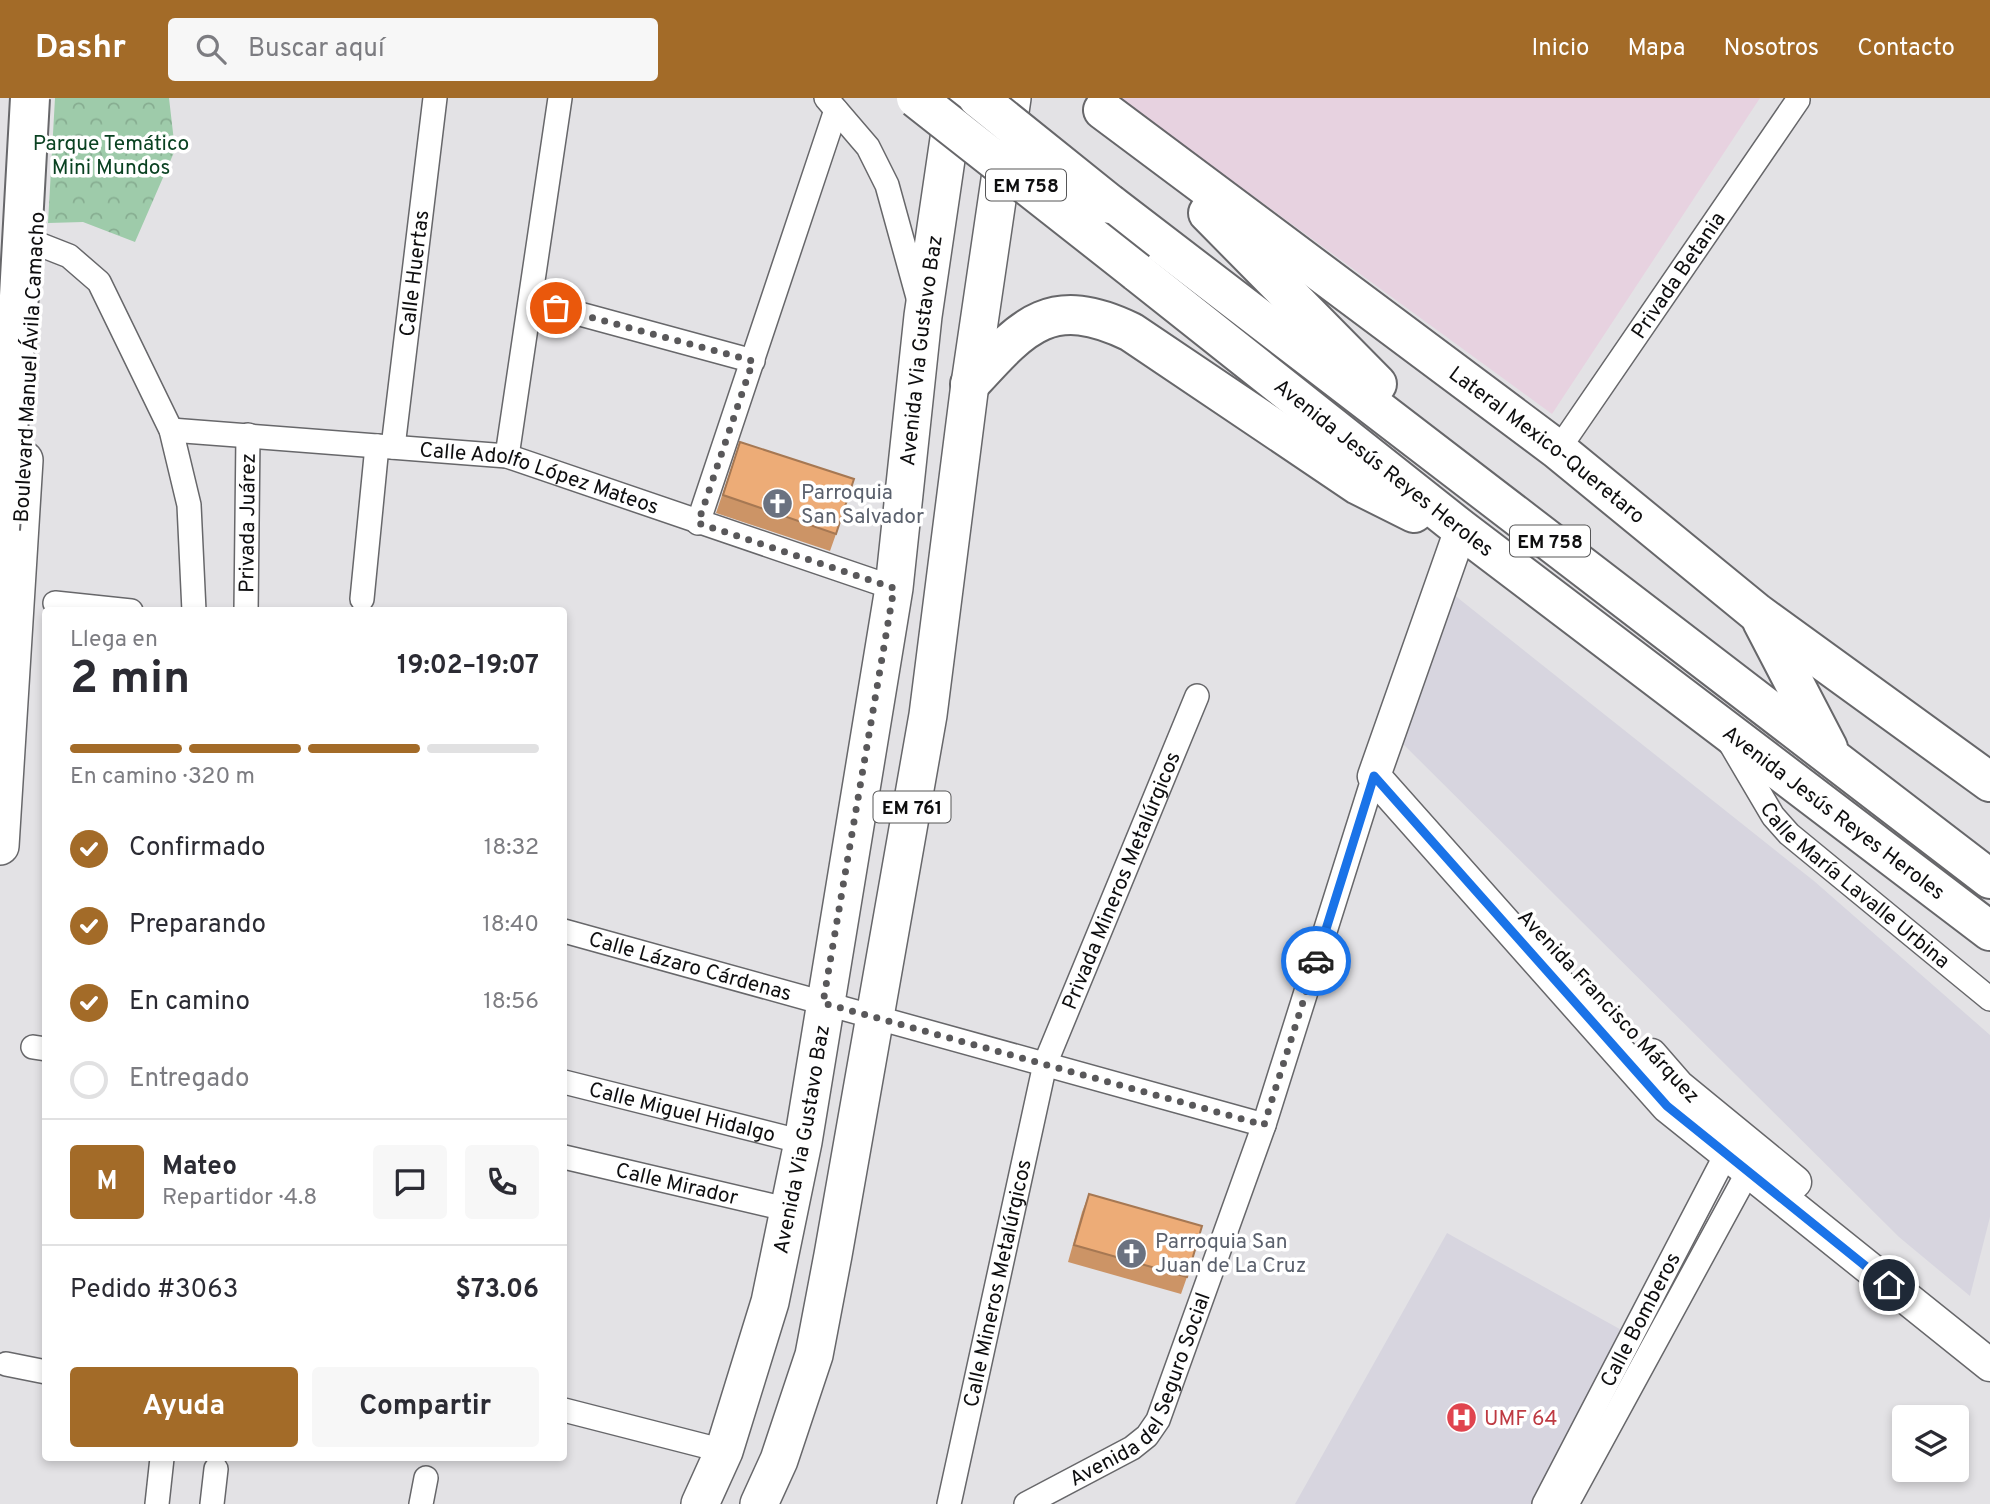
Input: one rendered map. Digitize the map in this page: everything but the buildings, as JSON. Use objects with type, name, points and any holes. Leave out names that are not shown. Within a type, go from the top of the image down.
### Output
[{"type":"highway","points":[[0,529],[19,296],[30,98]]},
{"type":"highway","name":"Avenida Jesús Reyes Heroles","points":[[916,98],[1461,529],[1990,931]]},
{"type":"highway","name":"Avenida Jesús Reyes Heroles","points":[[978,98],[1110,204],[1990,879]]},
{"type":"highway","points":[[1097,104],[1481,488]]},
{"type":"highway","name":"Lateral Mexico-Queretaro","points":[[1097,104],[1558,450],[1757,612],[1990,782]]},
{"type":"highway","points":[[0,304],[31,358]]},
{"type":"highway","points":[[970,384],[1015,335],[1040,322],[1071,314],[1102,318],[1131,332],[1358,485],[1409,511],[1461,529]]},
{"type":"highway","points":[[1757,612],[1834,759]]},
{"type":"main road","name":"Boulevard Manuel Ávila Camacho","points":[[0,846],[31,358],[43,98]]},
{"type":"main road","name":"Avenida Via Gustavo Baz","points":[[700,1504],[724,1451],[770,1302],[803,1142],[823,1003],[894,588],[923,316],[955,98]]},
{"type":"main road","name":"EM 761","points":[[760,1504],[779,1460],[814,1355],[875,1017],[928,715],[970,384],[1012,98]]},
{"type":"street","name":"Calle Huertas","points":[[362,599],[435,98]]},
{"type":"street","points":[[507,456],[560,98]]},
{"type":"street","name":"Privada Betania","points":[[1558,450],[1798,100]]},
{"type":"street","points":[[831,104],[868,147],[887,185],[923,316]]},
{"type":"street","points":[[698,523],[753,361],[831,104]]},
{"type":"street","points":[[41,246],[69,256],[99,282],[171,430],[189,505],[194,607]]},
{"type":"street","points":[[532,301],[753,361]]},
{"type":"street","name":"Calle Adolfo López Mateos","points":[[171,430],[507,456],[894,588]]},
{"type":"street","name":"Privada Juárez","points":[[246,607],[248,435]]},
{"type":"street","name":"Avenida del Seguro Social","points":[[1026,1504],[1132,1448],[1158,1420],[1264,1125],[1378,765],[1461,529]]},
{"type":"street","points":[[55,603],[93,607]]},
{"type":"street","name":"Privada Mineros Metalúrgicos","points":[[1045,1064],[1197,696]]},
{"type":"street","name":"Calle María Lavalle Urbina","points":[[1718,722],[1773,816],[1789,834],[1990,999]]},
{"type":"street","name":"Avenida Francisco Márquez","points":[[1378,765],[1742,1154],[1990,1365]]},
{"type":"street","name":"Calle Lázaro Cárdenas","points":[[567,932],[1264,1125]]},
{"type":"street","name":"Calle Mineros Metalúrgicos","points":[[949,1504],[1045,1064]]},
{"type":"street","name":"Calle Miguel Hidalgo","points":[[567,1083],[803,1142]]},
{"type":"street","name":"Avenida Francisco Márquez","points":[[1742,1154],[1990,1339]]},
{"type":"street","name":"Calle Bomberos","points":[[1544,1504],[1742,1154]]},
{"type":"street","name":"Calle Bomberos","points":[[1567,1504],[1742,1154]]},
{"type":"street","name":"Calle Mirador","points":[[567,1158],[790,1210]]},
{"type":"street","points":[[6,1364],[42,1371]]},
{"type":"street","points":[[567,1411],[724,1451]]},
{"type":"street","points":[[158,1504],[162,1461]]},
{"type":"street","points":[[212,1504],[216,1469]]},
{"type":"street","points":[[421,1504],[426,1478]]},
{"type":"shaded area","points":[[1119,98],[1760,98],[1552,414]]},
{"type":"shaded area","points":[[1453,594],[1814,881],[1990,1035],[1990,1217],[1970,1296],[1899,1237],[1402,743]]},
{"type":"shaded area","name":"UMF 64","points":[[1447,1233],[1625,1332],[1534,1504],[1295,1504]]},
{"type":"green space","name":"Parque Temático Mini Mundos","points":[[55,98],[169,98],[175,150],[135,242],[83,222],[48,223]]},
{"type":"way so far","points":[[556,308],[753,361],[698,523],[894,588],[823,1003],[1264,1125],[1316,961]]},
{"type":"place","name":"Parroquia San Salvador","points":[[778,504]]},
{"type":"place","name":"Parroquia San Juan de La Cruz","points":[[1132,1253]]},
{"type":"place","name":"UMF 64","points":[[1461,1418]]},
{"type":"route","points":[[1316,961],[1374,776],[1667,1106],[1889,1285]]}]
